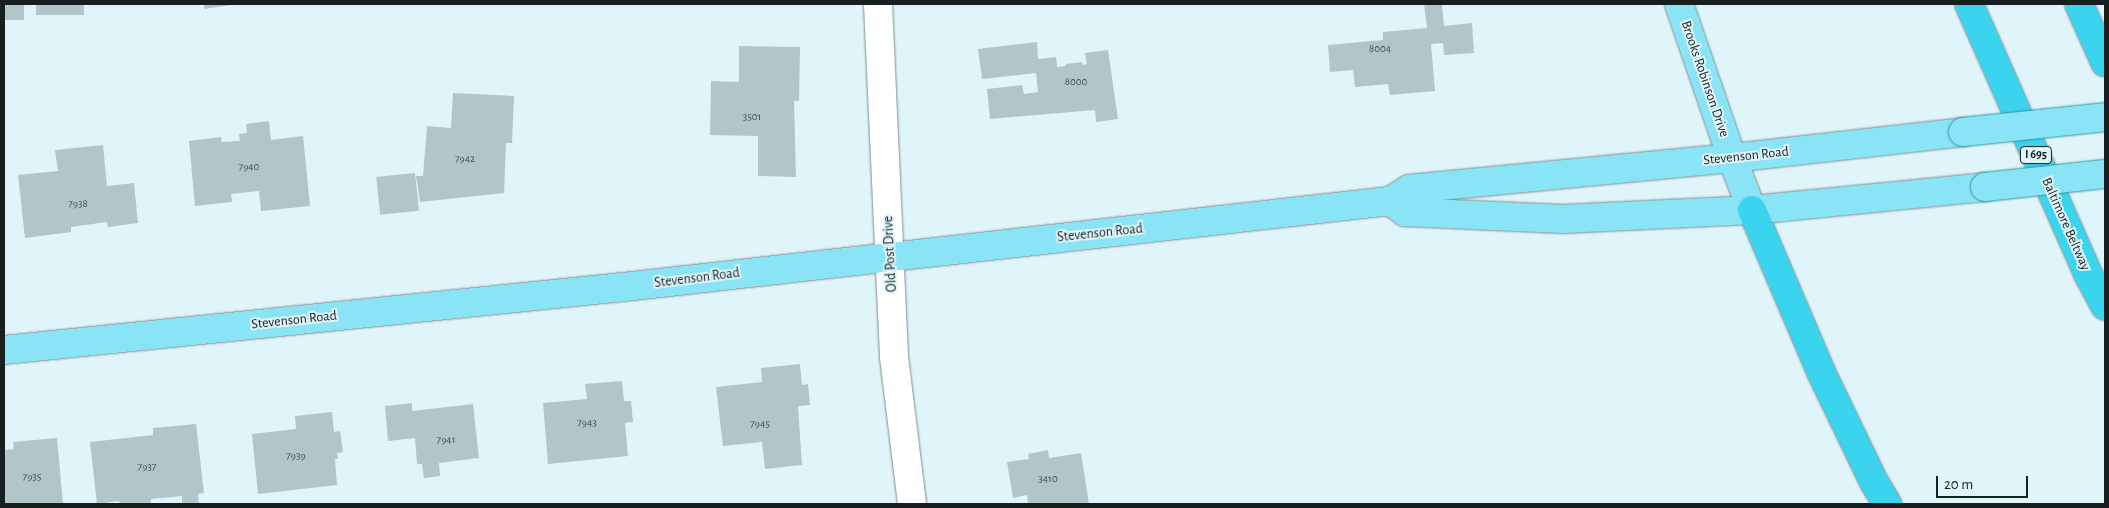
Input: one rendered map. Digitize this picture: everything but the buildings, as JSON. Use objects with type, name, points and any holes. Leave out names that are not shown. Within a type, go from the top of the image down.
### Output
[{"type":"highway","name":"Baltimore Beltway","points":[[1969,4],[2088,274],[2105,306]]},
{"type":"highway","points":[[2079,4],[2105,62]]},
{"type":"highway","points":[[1752,210],[1821,372],[1874,482],[1887,504]]},
{"type":"main road","name":"Brooks Robinson Drive","points":[[1679,4],[1752,210]]},
{"type":"main road","name":"Stevenson Road","points":[[4,350],[633,286],[1390,201],[1409,189],[1732,158],[2105,117]]},
{"type":"main road","points":[[1390,201],[1405,212],[1563,219],[1752,210],[2105,174]]},
{"type":"street","name":"Old Post Drive","points":[[878,4],[894,357],[912,504]]}]
